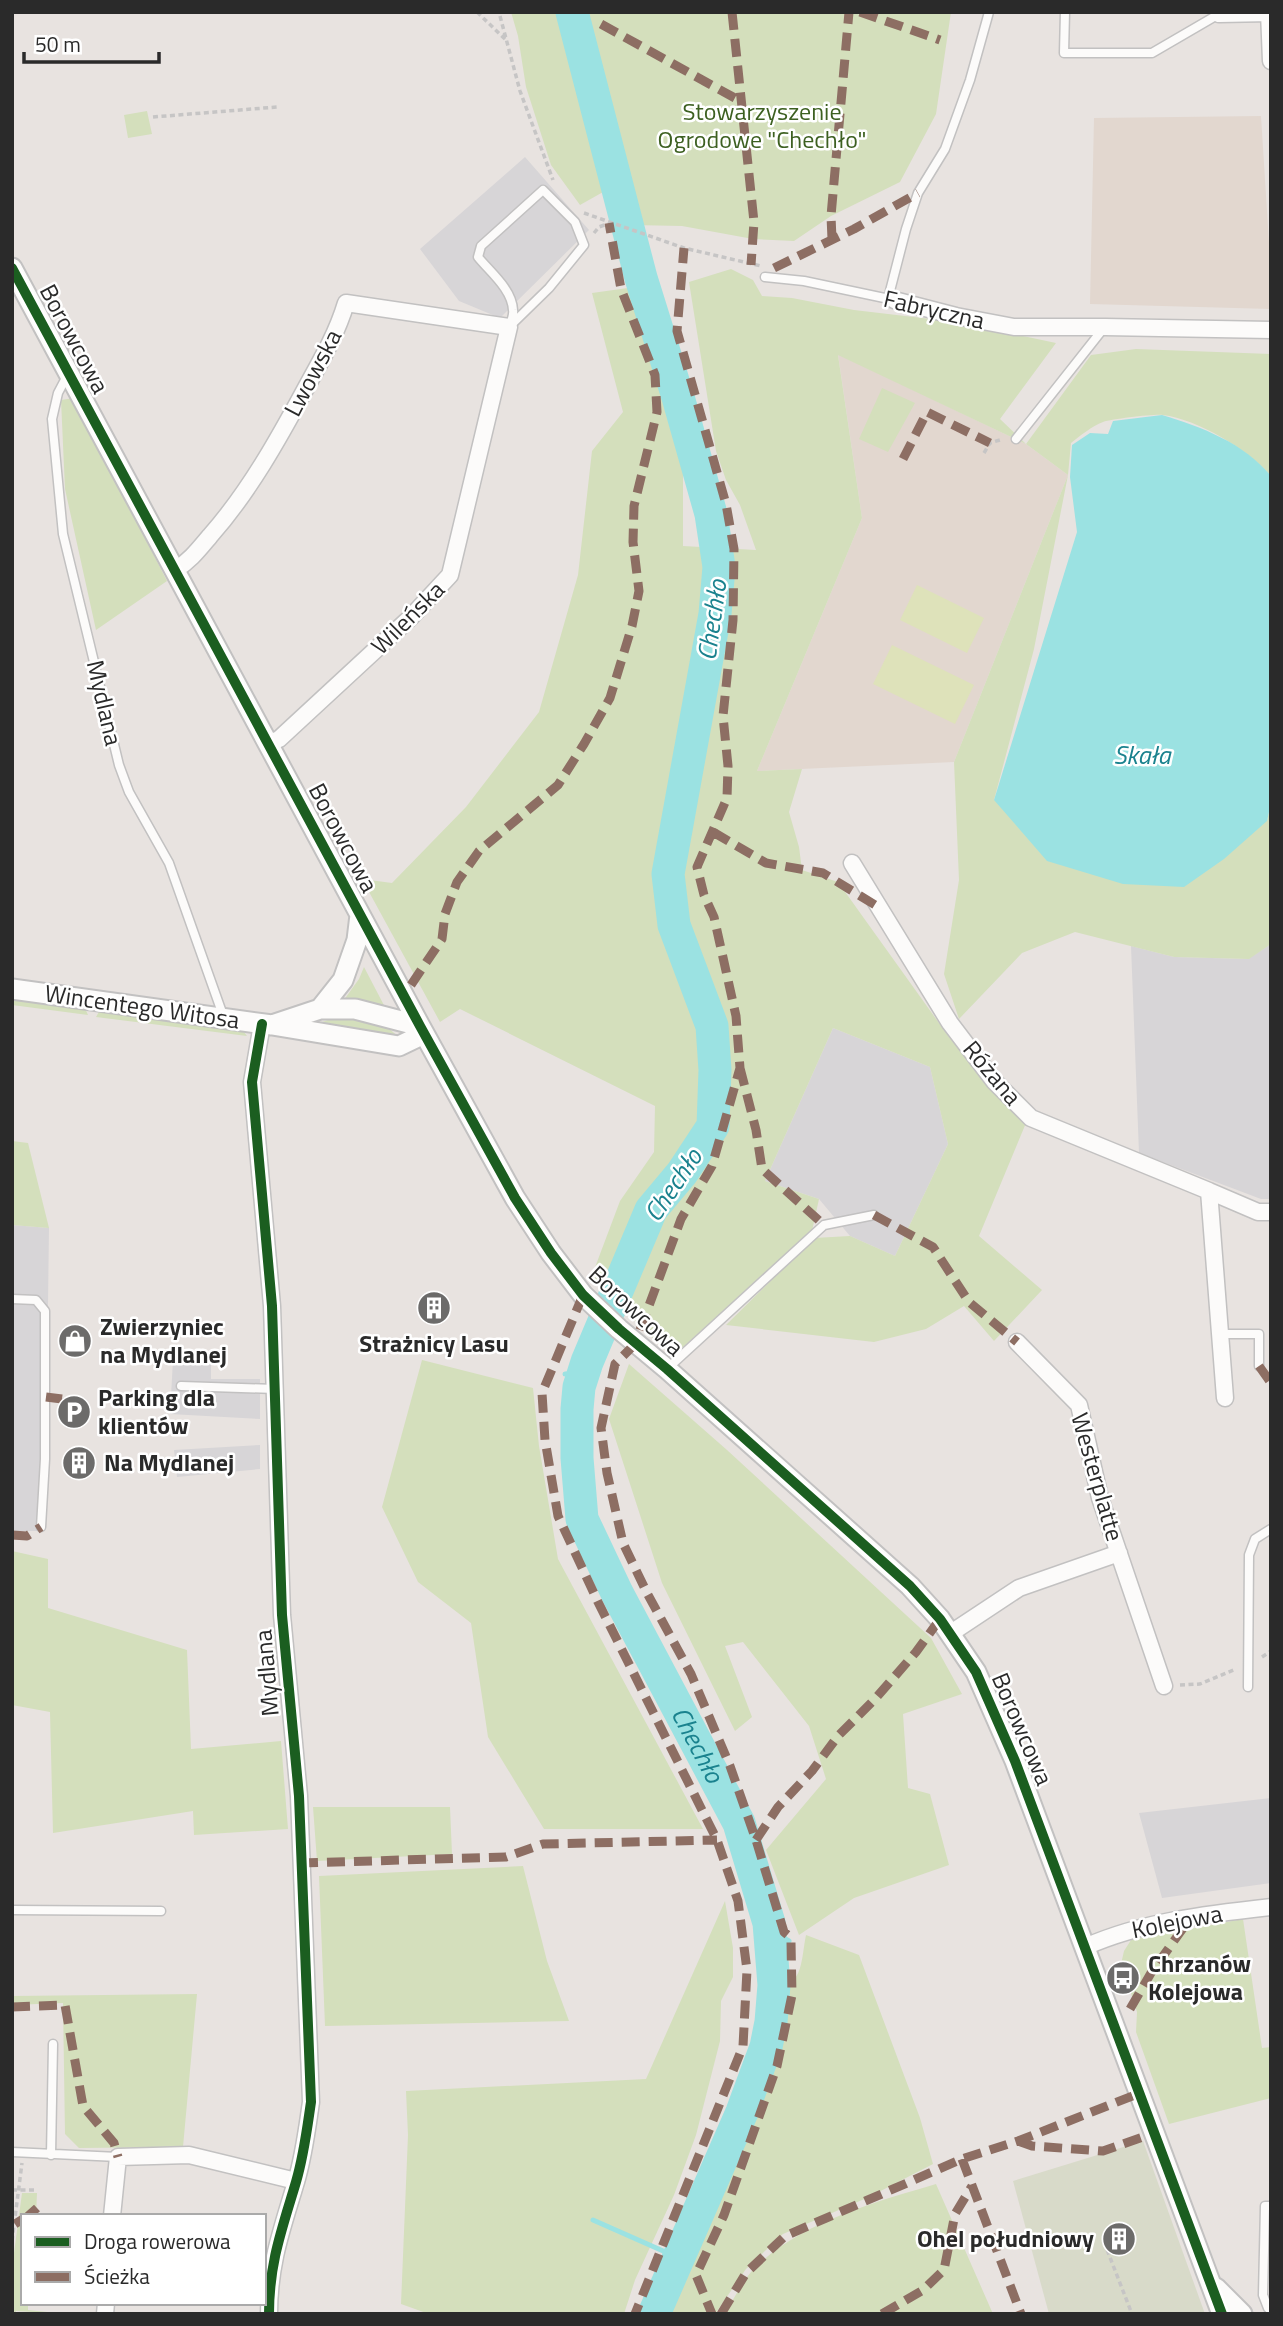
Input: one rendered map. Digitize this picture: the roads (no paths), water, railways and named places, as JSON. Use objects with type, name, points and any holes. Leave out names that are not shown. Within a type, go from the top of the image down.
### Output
[{"type":"street","points":[[1219,13],[1270,13],[1271,61]]},
{"type":"street","name":"Borowcowa","points":[[12,268],[422,1030],[515,1198],[551,1253],[583,1295],[910,1586],[951,1633],[976,1672],[995,1712],[1222,2314]]},
{"type":"street","name":"Fabryczna","points":[[894,300],[1014,327],[1271,330]]},
{"type":"street","name":"Lwowska","points":[[175,569],[187,562],[224,521],[248,486],[339,328],[346,303],[509,327]]},
{"type":"street","name":"Wileńska","points":[[268,744],[279,739],[401,626],[450,575],[509,327]]},
{"type":"street","name":"Różana","points":[[852,863],[950,1023],[994,1081],[1031,1118],[1258,1212],[1271,1212]]},
{"type":"street","points":[[320,1009],[343,980],[357,940],[360,915]]},
{"type":"street","name":"Wincentego Witosa","points":[[12,989],[267,1024],[399,1046],[440,1060]]},
{"type":"street","name":"Wincentego Witosa","points":[[267,1024],[320,1009],[355,1009],[422,1030]]},
{"type":"street","name":"Mydlana","points":[[267,1024],[252,1082],[272,1306],[282,1615],[299,1796],[311,2102],[305,2145],[279,2234],[269,2286],[269,2314]]},
{"type":"street","points":[[399,1046],[422,1030]]},
{"type":"street","points":[[1209,1191],[1225,1398]]},
{"type":"street","name":"Westerplatte","points":[[1017,1342],[1079,1405],[1100,1498],[1164,1686]]},
{"type":"street","name":"Westerplatte","points":[[951,1633],[1019,1588],[1119,1553]]},
{"type":"street","name":"Kolejowa","points":[[1085,1947],[1128,1931],[1191,1917],[1271,1907]]},
{"type":"street","points":[[112,2214],[118,2157],[189,2155],[296,2181]]},
{"type":"street","points":[[1212,2285],[1242,2314]]},
{"type":"lane","points":[[894,300],[890,291],[906,229],[918,193],[945,149],[970,80],[989,12]]},
{"type":"lane","points":[[1065,12],[1064,52],[1152,53],[1219,13]]},
{"type":"lane","points":[[543,190],[575,222],[584,245],[549,288],[509,327],[513,311],[509,298],[499,281],[478,257],[481,246],[543,190]]},
{"type":"lane","name":"Fabryczna","points":[[765,277],[804,281],[894,300]]},
{"type":"lane","points":[[1016,439],[1105,327]]},
{"type":"lane","name":"Mydlana","points":[[69,373],[54,405],[53,432],[63,534],[99,684],[119,765],[129,792],[169,863],[224,1018]]},
{"type":"lane","points":[[667,1369],[824,1225],[874,1215]]},
{"type":"lane","points":[[12,1299],[36,1300],[45,1311],[45,1459],[41,1527]]},
{"type":"lane","points":[[1220,1334],[1259,1334],[1259,1366]]},
{"type":"lane","points":[[181,1387],[275,1389]]},
{"type":"lane","points":[[1248,1688],[1249,1555],[1255,1539],[1271,1529]]},
{"type":"lane","points":[[12,1910],[161,1910]]},
{"type":"lane","points":[[51,2155],[53,2044]]},
{"type":"lane","points":[[12,2152],[118,2157]]},
{"type":"lane","points":[[1271,2206],[1265,2206],[1263,2295],[1271,2311]]},
{"type":"water","name":"Skała","points":[[1162,415],[1192,425],[1235,445],[1271,476],[1271,803],[1267,821],[1224,859],[1184,887],[1123,884],[1047,861],[994,800],[1077,532],[1070,477],[1072,445],[1090,433],[1108,434],[1113,421]]},
{"type":"waterway","name":"Chechło","points":[[572,12],[641,278],[711,514],[719,567],[715,614],[668,874],[674,925],[712,1026],[715,1070],[713,1126],[682,1173],[651,1210],[587,1362],[579,1387],[577,1409],[577,1458],[582,1519],[617,1593],[739,1823],[769,1923],[774,1985],[766,2047],[742,2112],[654,2314]]},
{"type":"waterway","points":[[623,208],[634,210]]},
{"type":"waterway","points":[[678,397],[689,398]]},
{"type":"waterway","points":[[565,1374],[584,1373]]},
{"type":"waterway","points":[[770,1930],[789,1941]]},
{"type":"waterway","points":[[773,1972],[785,1974]]},
{"type":"waterway","points":[[593,2220],[679,2258]]},
{"type":"place","name":"Strażnicy Lasu","points":[[434,1308]]},
{"type":"place","name":"Zwierzyniec na Mydlanej","points":[[75,1341]]},
{"type":"place","name":"Parking dla klientów","points":[[74,1412]]},
{"type":"place","name":"Na Mydlanej","points":[[79,1463]]},
{"type":"place","name":"Chrzanów Kolejowa","points":[[1123,1978]]},
{"type":"place","name":"Ohel południowy","points":[[1119,2239]]},
{"type":"park label","name":"Stowarzyszenie Ogrodowe \"Chechło\"","points":[[762,126]]}]
